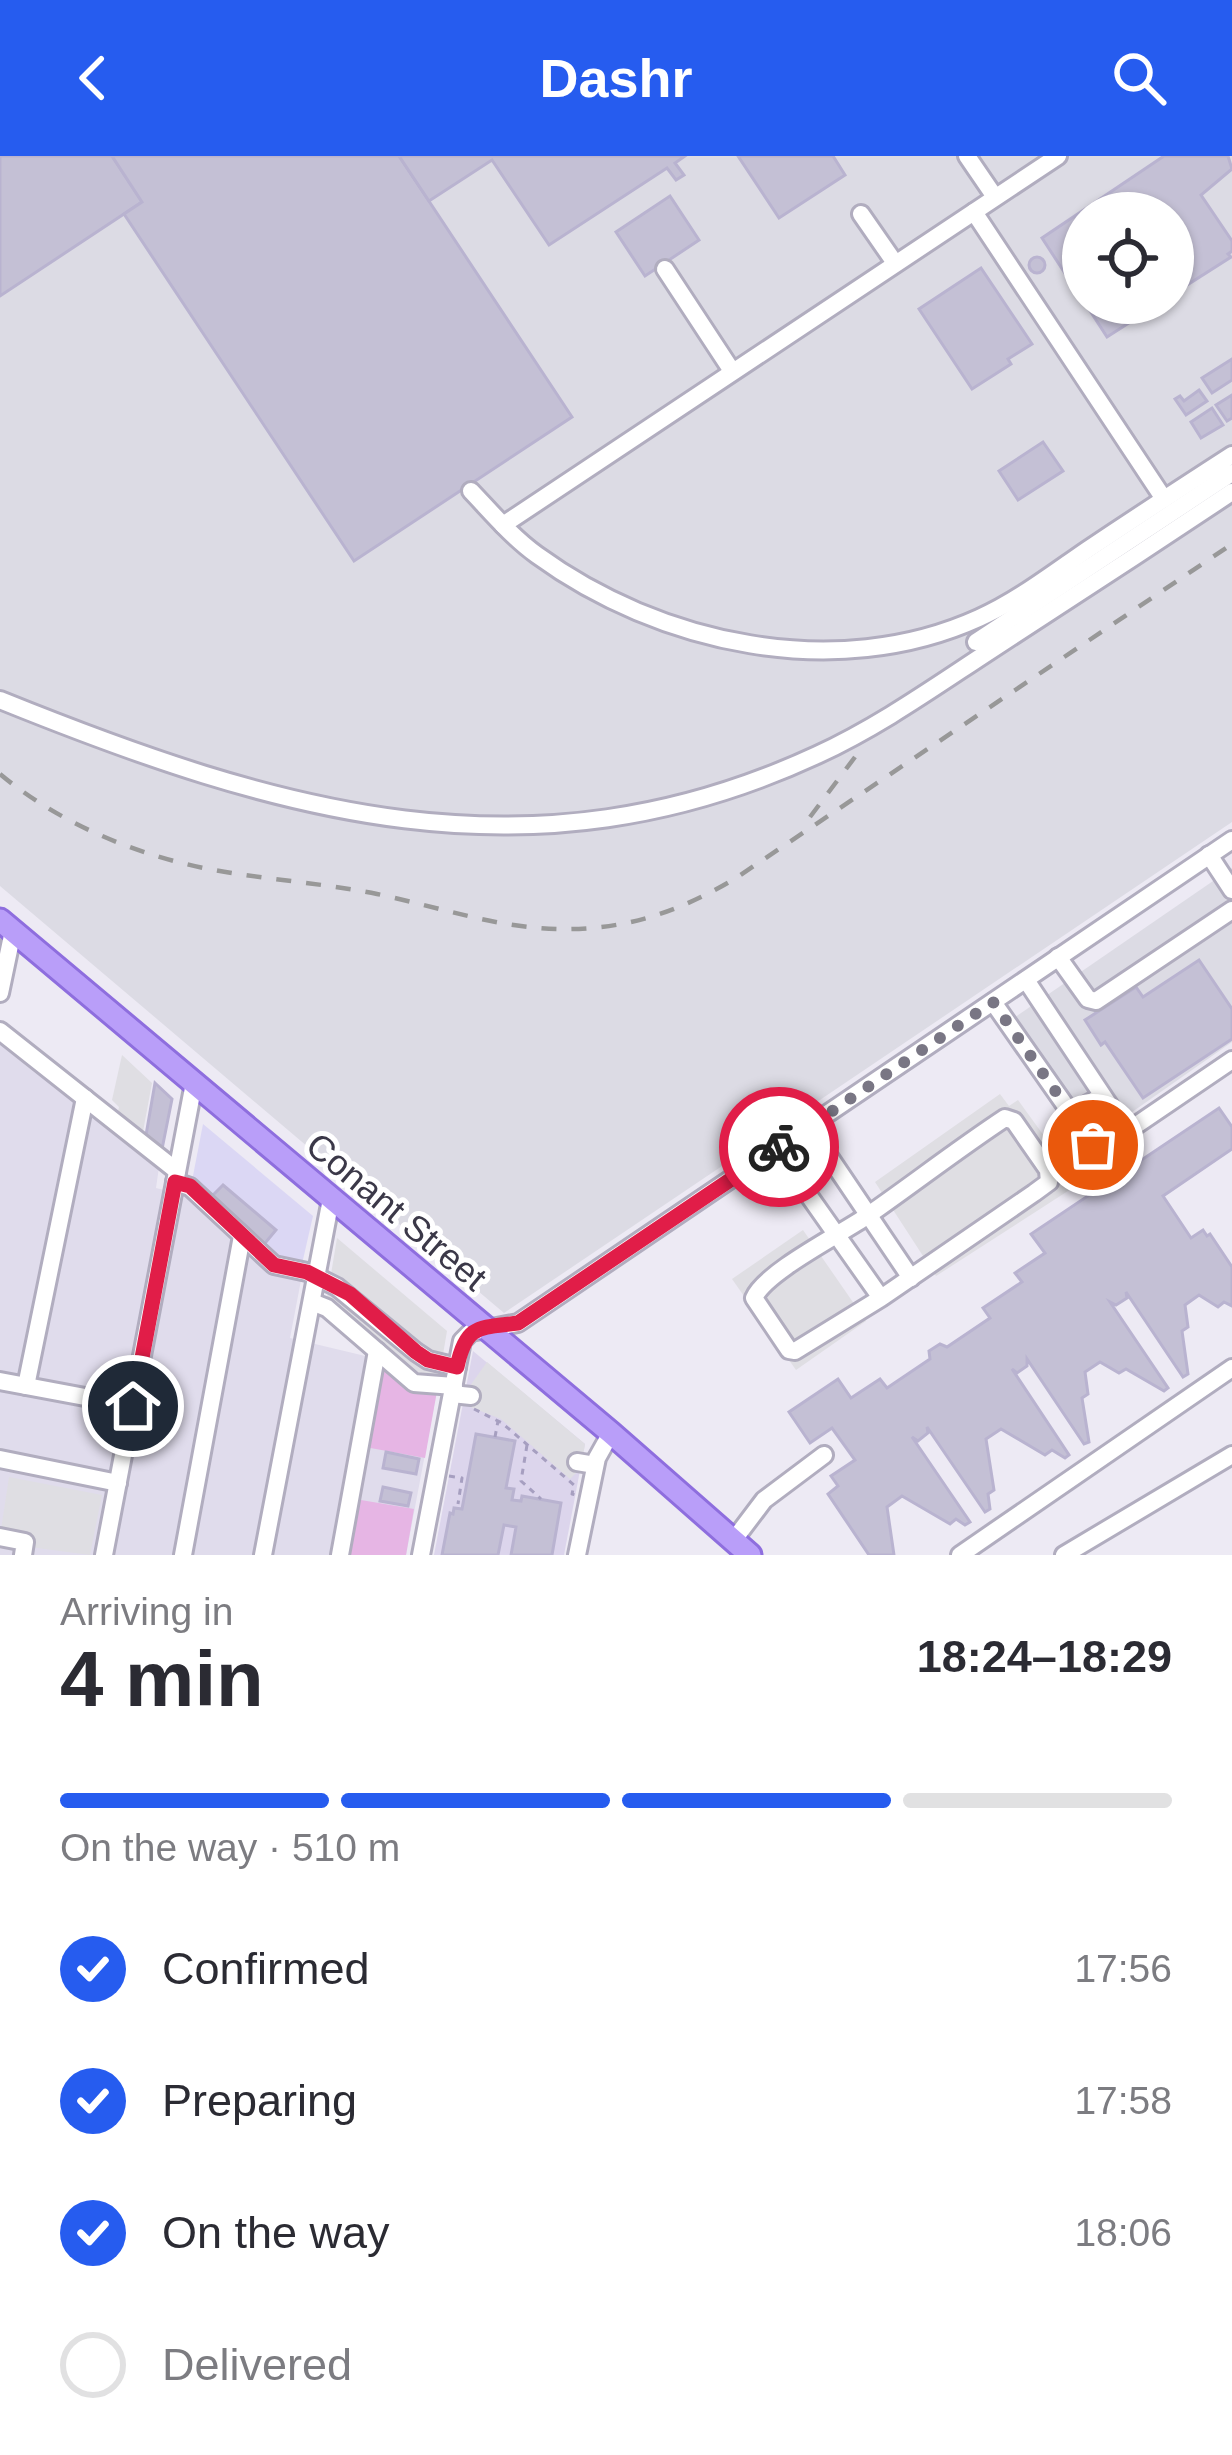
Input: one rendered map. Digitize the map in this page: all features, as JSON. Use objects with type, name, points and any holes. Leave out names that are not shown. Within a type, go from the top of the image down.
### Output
[{"type":"main road","name":"Conant Street","points":[[6,926],[611,1433],[741,1548]]},
{"type":"street","points":[[967,156],[995,197]]},
{"type":"street","points":[[503,525],[1058,156]]},
{"type":"street","points":[[974,212],[1164,500]]},
{"type":"street","points":[[861,214],[895,263]]},
{"type":"street","points":[[664,269],[732,371]]},
{"type":"street","points":[[471,491],[503,525],[564,574],[654,618],[750,644],[830,649],[910,641],[1003,607],[1232,454]]},
{"type":"street","points":[[976,642],[1232,472]]},
{"type":"street","points":[[0,700],[125,751],[346,813],[469,827],[613,818],[718,794],[787,769],[863,732],[1232,492]]},
{"type":"street","points":[[422,1555],[459,1396],[462,1341],[471,1332],[518,1323],[1232,840]]},
{"type":"street","points":[[1209,855],[1232,890]]},
{"type":"street","points":[[1058,958],[1088,999],[1096,1001],[1232,910]]},
{"type":"street","points":[[0,993],[6,926]]},
{"type":"street","points":[[1025,980],[1127,1132]]},
{"type":"street","points":[[993,1002],[1093,1145],[1110,1143],[1229,1068]]},
{"type":"street","points":[[0,1030],[190,1186],[274,1265],[307,1272],[350,1294],[416,1352],[457,1367]]},
{"type":"street","points":[[104,1555],[194,1083]]},
{"type":"street","points":[[1070,1114],[1102,1096]]},
{"type":"street","points":[[26,1386],[85,1098]]},
{"type":"street","points":[[1005,1118],[1014,1121],[1048,1170],[1049,1182],[881,1298],[795,1352],[789,1350],[754,1298],[766,1282],[837,1235],[1005,1118]]},
{"type":"street","points":[[809,1127],[910,1278]]},
{"type":"street","points":[[776,1149],[881,1298]]},
{"type":"street","points":[[263,1555],[332,1199]]},
{"type":"street","points":[[183,1555],[242,1236]]},
{"type":"street","points":[[312,1302],[327,1308],[414,1383],[459,1396]]},
{"type":"street","points":[[340,1555],[377,1351]]},
{"type":"street","points":[[960,1555],[1232,1368]]},
{"type":"street","points":[[0,1381],[133,1406]]},
{"type":"street","points":[[577,1555],[586,1463],[611,1433]]},
{"type":"street","points":[[741,1548],[764,1500],[824,1455]]},
{"type":"street","points":[[1064,1555],[1232,1455]]},
{"type":"street","points":[[0,1459],[118,1483]]},
{"type":"street","points":[[0,1537],[25,1542],[23,1555]]},
{"type":"path","points":[[459,1396],[499,1420],[574,1486],[572,1494],[578,1496]]},
{"type":"path","points":[[495,1437],[499,1420]]},
{"type":"path","points":[[514,1490],[527,1444]]},
{"type":"path","points":[[447,1475],[462,1478],[458,1504]]},
{"type":"path","points":[[520,1480],[541,1499]]},
{"type":"shaded area","points":[[0,156],[1232,156],[1232,822],[504,1313],[0,886]]},
{"type":"shaded area","points":[[1232,868],[1232,1042],[1095,1138],[1014,1018]]},
{"type":"shaded area","points":[[0,1038],[159,1167],[156,1188],[188,1196],[268,1268],[302,1275],[290,1338],[382,1360],[439,1380],[406,1555],[0,1555]]},
{"type":"shaded area","points":[[122,1055],[152,1083],[142,1137],[117,1116],[119,1107],[112,1100]]},
{"type":"shaded area","points":[[1000,1094],[1009,1106],[1018,1100],[1073,1176],[1066,1181],[1071,1189],[936,1276],[875,1182]]},
{"type":"shaded area","points":[[203,1124],[313,1216],[302,1264],[275,1261],[192,1181]]},
{"type":"shaded area","points":[[803,1230],[866,1321],[796,1370],[732,1279]]},
{"type":"shaded area","points":[[337,1238],[447,1331],[439,1378],[414,1376],[327,1298]]},
{"type":"shaded area","points":[[473,1351],[585,1444],[564,1555],[434,1555]]},
{"type":"shaded area","points":[[382,1360],[439,1380],[425,1458],[365,1447]]},
{"type":"shaded area","points":[[487,1362],[585,1444],[581,1468],[570,1479],[501,1419],[465,1405],[467,1390]]},
{"type":"shaded area","points":[[9,1477],[102,1495],[90,1555],[30,1547],[0,1536]]},
{"type":"shaded area","points":[[355,1499],[414,1509],[406,1555],[344,1555]]},
{"type":"building","points":[[0,156],[112,156],[142,202],[0,296]]},
{"type":"building","points":[[112,156],[399,156],[572,417],[354,561],[124,214],[142,202]]},
{"type":"building","points":[[399,156],[685,156],[675,163],[684,175],[676,180],[667,168],[549,245],[492,160],[429,201]]},
{"type":"building","points":[[738,156],[833,156],[845,175],[779,218]]},
{"type":"building","points":[[1164,156],[1228,156],[1232,169],[1201,195],[1232,241],[1231,257],[1194,281],[1194,192],[1110,192]]},
{"type":"building","points":[[670,196],[699,240],[645,276],[616,232]]},
{"type":"building","points":[[1062,225],[1062,269],[1042,238]]},
{"type":"building","points":[[1037,257],[1045,265],[1037,273],[1029,265]]},
{"type":"building","points":[[981,268],[1032,344],[972,389],[919,309]]},
{"type":"building","points":[[1099,324],[1127,324],[1107,337]]},
{"type":"building","points":[[1232,359],[1232,380],[1212,393],[1202,378]]},
{"type":"building","points":[[1199,390],[1207,401],[1186,415],[1175,399],[1180,396],[1184,401]]},
{"type":"building","points":[[1232,395],[1232,418],[1227,421],[1216,405]]},
{"type":"building","points":[[1212,408],[1223,425],[1201,438],[1191,422]]},
{"type":"building","points":[[1043,442],[1063,471],[1018,500],[999,471]]},
{"type":"building","points":[[1199,960],[1232,1009],[1232,1039],[1143,1098],[1085,1020],[1136,987],[1143,997]]},
{"type":"building","points":[[155,1083],[172,1099],[161,1154],[145,1141]]},
{"type":"building","points":[[1219,1108],[1232,1127],[1232,1149],[1163,1196],[1191,1238],[1203,1230],[1210,1234],[1232,1267],[1232,1306],[1224,1302],[1218,1307],[1199,1295],[1185,1305],[1188,1327],[1182,1331],[1188,1374],[1183,1377],[1126,1292],[1127,1298],[1116,1305],[1110,1302],[1168,1388],[1164,1391],[1126,1369],[1119,1373],[1100,1362],[1085,1372],[1088,1394],[1082,1398],[1089,1442],[1084,1444],[1027,1359],[1027,1366],[1017,1373],[1012,1369],[1069,1455],[1065,1458],[1052,1450],[1045,1455],[1001,1429],[986,1439],[994,1490],[988,1494],[990,1509],[985,1512],[927,1427],[928,1433],[918,1441],[912,1437],[970,1522],[965,1525],[956,1519],[950,1524],[902,1496],[887,1507],[894,1555],[869,1555],[828,1494],[838,1486],[831,1476],[855,1460],[832,1428],[810,1443],[789,1412],[838,1379],[851,1398],[880,1379],[887,1388],[930,1359],[929,1351],[940,1344],[947,1347],[990,1318],[983,1308],[1022,1282],[1015,1273],[1045,1253],[1031,1234]]},
{"type":"building","points":[[223,1185],[276,1230],[261,1248],[243,1235],[246,1226],[210,1198]]},
{"type":"building","points":[[476,1434],[515,1441],[506,1488],[514,1489],[512,1500],[521,1501],[522,1496],[561,1503],[552,1555],[511,1555],[516,1527],[504,1525],[498,1555],[442,1555],[450,1513],[462,1509]]},
{"type":"building","points":[[386,1452],[419,1459],[416,1474],[383,1468]]},
{"type":"building","points":[[383,1487],[411,1493],[408,1506],[380,1501]]},
{"type":"railway","points":[[0,774],[74,823],[185,864],[377,894],[536,928],[630,922],[684,905],[736,878],[1232,544]]},
{"type":"railway","points":[[810,817],[855,757]]},
{"type":"way so far","points":[[779,1147],[993,1002],[1093,1145]]},
{"type":"route","points":[[133,1406],[175,1182],[190,1186],[274,1265],[307,1272],[338,1287],[416,1352],[457,1367],[462,1341],[471,1332],[518,1323],[779,1147]]}]
